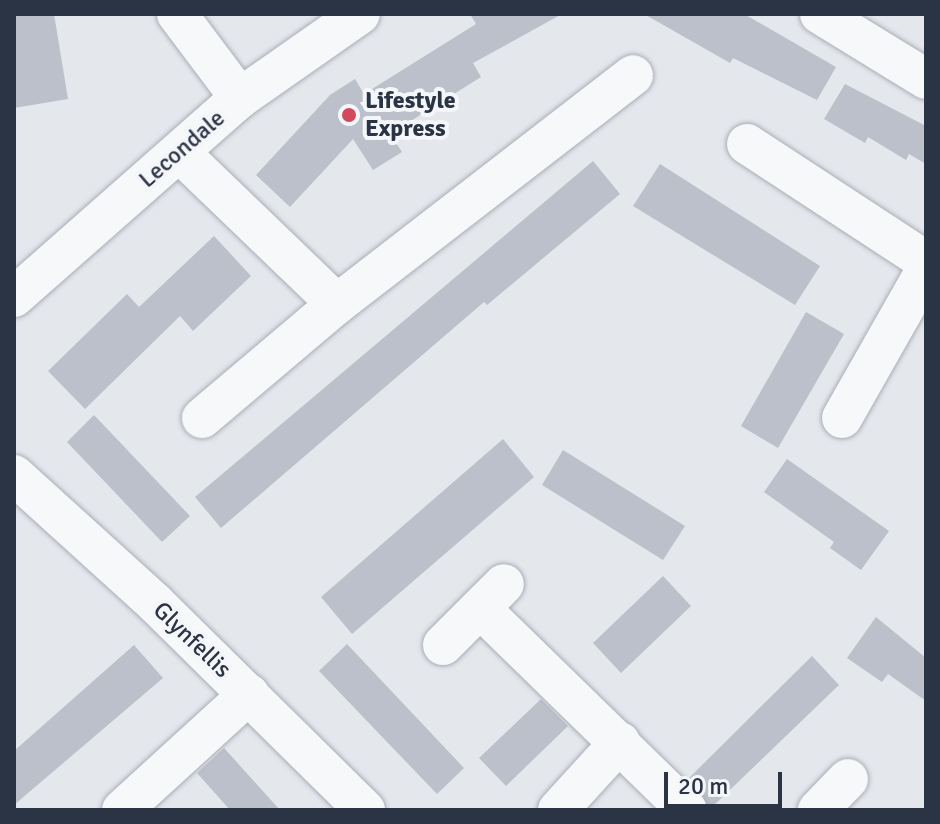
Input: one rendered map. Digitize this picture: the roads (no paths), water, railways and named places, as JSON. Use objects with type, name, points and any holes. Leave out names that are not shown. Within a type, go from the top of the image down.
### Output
[{"type":"street","points":[[177,14],[240,98]]},
{"type":"street","name":"Lecondale","points":[[14,297],[240,98],[360,14]]},
{"type":"street","points":[[820,14],[871,27],[926,79]]},
{"type":"street","points":[[202,418],[337,304],[633,75]]},
{"type":"street","points":[[747,144],[926,261]]},
{"type":"street","points":[[179,152],[337,304]]},
{"type":"street","points":[[842,418],[926,270]]},
{"type":"street","name":"Glynfellis","points":[[14,475],[249,694],[365,810]]},
{"type":"street","points":[[443,645],[492,596],[620,742],[687,810]]},
{"type":"street","points":[[122,810],[249,694]]},
{"type":"street","points":[[558,810],[620,742]]},
{"type":"street","points":[[818,810],[848,779]]},
{"type":"place","name":"Lifestyle Express","points":[[349,115]]}]
